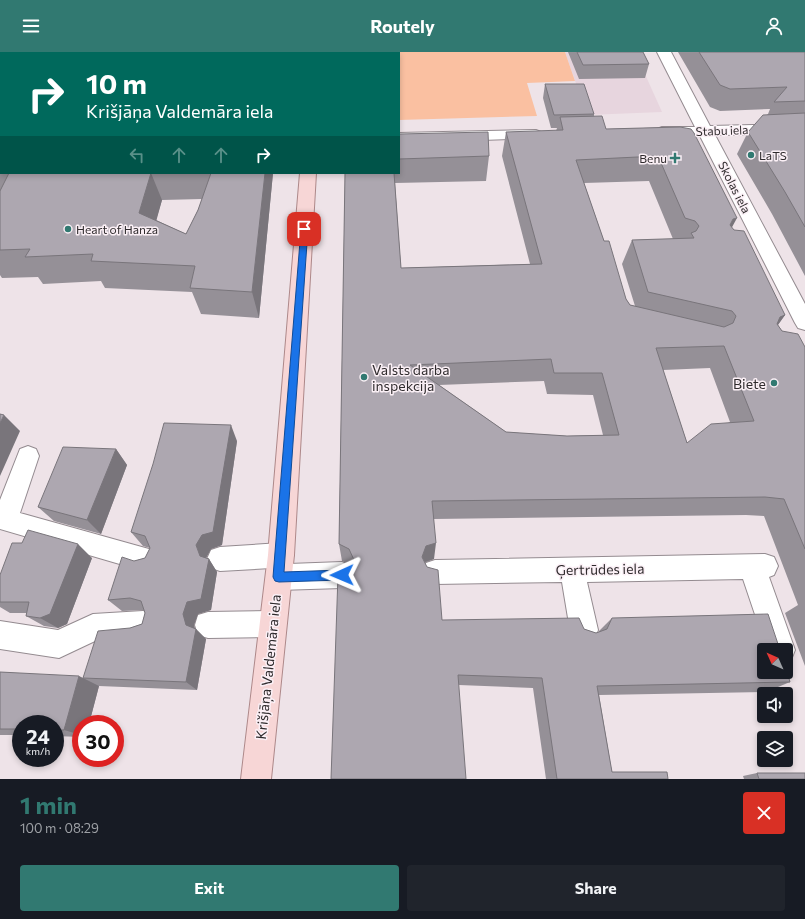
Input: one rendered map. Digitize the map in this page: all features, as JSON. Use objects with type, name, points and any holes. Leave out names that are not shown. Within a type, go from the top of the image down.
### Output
[{"type":"main road","name":"Krišjāņa Valdemāra iela","points":[[256,779],[280,566],[308,174]]},
{"type":"street","name":"Skolas iela","points":[[664,52],[805,322]]},
{"type":"street","name":"Stabu iela","points":[[646,132],[805,129]]},
{"type":"street","points":[[400,138],[547,134]]},
{"type":"street","points":[[747,247],[765,246]]},
{"type":"street","points":[[28,456],[5,520],[147,560]]},
{"type":"street","points":[[220,559],[342,575]]},
{"type":"street","name":"Ģertrūdes iela","points":[[435,572],[758,566],[779,643]]},
{"type":"street","points":[[572,570],[584,630]]},
{"type":"street","points":[[0,635],[59,644],[93,628],[142,624]]},
{"type":"street","points":[[208,625],[273,624]]},
{"type":"shaded area","points":[[400,52],[565,52],[575,81],[527,83],[537,116],[400,120]]},
{"type":"shaded area","points":[[565,52],[635,52],[662,112],[587,115]]},
{"type":"building","points":[[577,52],[643,52],[649,64],[583,65]]},
{"type":"building","points":[[699,52],[805,52],[805,101],[774,102],[787,87],[730,89],[720,85]]},
{"type":"building","points":[[545,84],[584,84],[594,114],[554,115]]},
{"type":"building","points":[[805,113],[805,227],[748,132],[763,115]]},
{"type":"building","points":[[602,116],[606,129],[680,127],[691,129],[694,133],[737,218],[733,219],[730,225],[734,230],[744,231],[785,315],[780,317],[777,324],[782,331],[798,334],[805,347],[805,549],[784,499],[765,497],[432,501],[436,543],[426,546],[422,557],[427,567],[438,570],[442,620],[579,618],[584,629],[596,633],[607,629],[612,618],[768,614],[778,643],[757,643],[757,679],[789,679],[790,682],[597,686],[612,772],[667,772],[668,779],[557,779],[542,678],[458,675],[466,779],[331,779],[338,575],[349,570],[354,560],[349,549],[339,544],[345,174],[394,174],[401,268],[542,264],[506,132],[563,130],[560,117]],"holes":[[[658,156],[685,218],[695,221],[699,226],[696,231],[691,233],[694,238],[632,240],[648,292],[732,311],[736,316],[733,323],[724,327],[630,305],[626,299],[609,241],[604,241],[576,160]],[[724,346],[754,421],[711,424],[687,443],[656,348]],[[551,359],[554,373],[602,373],[619,435],[567,436],[506,432],[410,365]]]},
{"type":"building","points":[[488,132],[489,156],[400,159],[400,134]]},
{"type":"building","points":[[8,174],[151,174],[139,213],[186,234],[198,210],[211,174],[265,174],[252,292],[190,288],[195,266],[91,261],[93,254],[25,257],[30,249],[0,250],[0,191]]},
{"type":"building","points":[[0,414],[4,415],[0,423]]},
{"type":"building","points":[[164,423],[231,425],[213,532],[202,535],[196,545],[200,556],[209,559],[201,599],[187,602],[183,614],[186,625],[196,629],[186,682],[83,678],[98,631],[130,628],[142,624],[145,613],[141,601],[130,598],[108,600],[122,557],[134,561],[145,558],[150,548],[145,536],[131,532],[153,464]]},
{"type":"building","points":[[63,447],[116,449],[87,520],[38,507]]},
{"type":"building","points":[[28,530],[78,544],[50,614],[40,618],[26,616],[29,602],[0,602],[0,575],[12,543],[22,543]]},
{"type":"building","points":[[0,672],[79,676],[64,730],[64,715],[12,715],[12,729],[0,729]]},
{"type":"building","points":[[757,773],[805,773],[805,779],[759,779]]},
{"type":"place","name":"LaTS","points":[[751,155]]},
{"type":"place","name":"Benu","points":[[675,158]]},
{"type":"place","name":"Heart of Hanza","points":[[68,229]]},
{"type":"place","name":"Valsts darba inspekcija","points":[[364,377]]},
{"type":"place","name":"Biete","points":[[774,383]]},
{"type":"route","points":[[304,229],[279,577],[342,575]]}]
